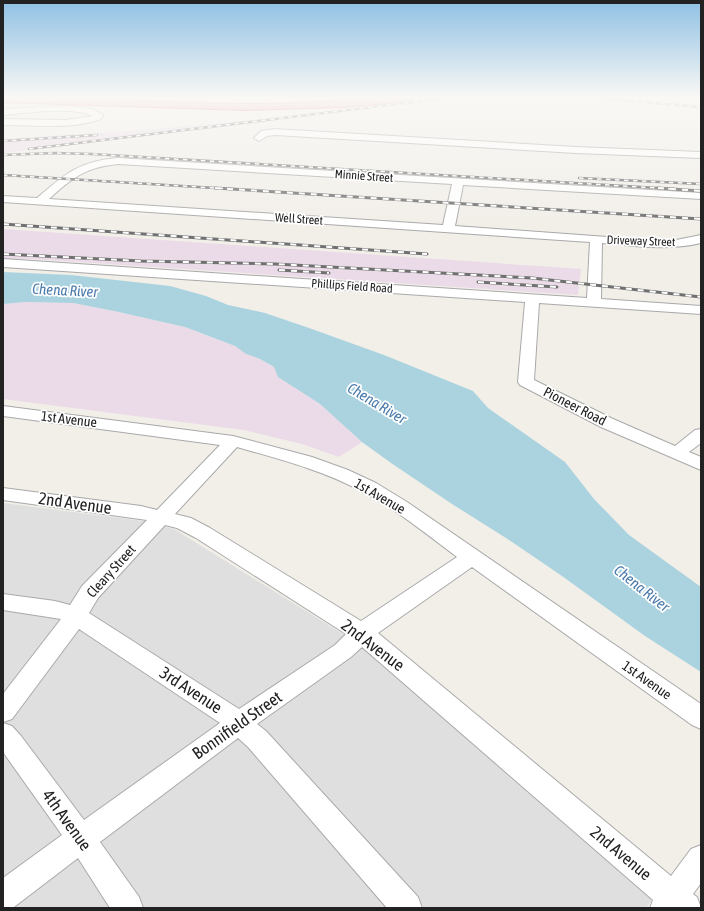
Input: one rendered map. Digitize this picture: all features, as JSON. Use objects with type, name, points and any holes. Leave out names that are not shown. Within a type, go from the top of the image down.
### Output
[{"type":"street","points":[[417,141],[576,150],[701,155]]},
{"type":"street","name":"Minnie Street","points":[[38,202],[80,169],[90,164],[103,162],[136,162],[701,196]]},
{"type":"street","points":[[448,229],[458,182]]},
{"type":"street","name":"Well Street","points":[[3,200],[596,239]]},
{"type":"street","name":"Driveway Street","points":[[594,302],[596,239],[672,243],[692,242],[701,238]]},
{"type":"street","name":"Phillips Field Road","points":[[3,263],[701,310]]},
{"type":"street","name":"Pioneer Road","points":[[532,298],[526,382],[608,423],[701,464]]},
{"type":"street","name":"1st Avenue","points":[[3,411],[233,441],[306,461],[341,474],[369,487],[400,506],[701,718]]},
{"type":"street","points":[[678,453],[701,434]]},
{"type":"street","name":"Cleary Street","points":[[3,712],[65,632],[90,592],[233,441]]},
{"type":"street","name":"2nd Avenue","points":[[3,494],[141,512],[184,523],[203,533],[362,633],[675,904]]},
{"type":"street","name":"Bonnifield Street","points":[[3,896],[239,723],[343,651],[362,633],[472,557]]},
{"type":"street","name":"3rd Avenue","points":[[3,602],[55,609],[75,614],[224,711],[258,739],[407,908]]},
{"type":"street","name":"4th Avenue","points":[[3,734],[12,744],[81,838],[128,908]]},
{"type":"street","points":[[675,904],[701,859]]},
{"type":"shaded area","points":[[3,141],[110,141],[3,153]]},
{"type":"shaded area","points":[[3,229],[581,269],[578,295],[32,259],[3,259]]},
{"type":"shaded area","points":[[26,302],[73,303],[114,311],[185,327],[235,346],[246,354],[260,359],[274,367],[278,377],[320,404],[362,442],[339,457],[302,444],[244,430],[3,399],[3,304]]},
{"type":"shaded area","points":[[3,503],[143,521],[174,529],[364,647],[652,900],[646,908],[3,908]]},
{"type":"water","name":"Chena River","points":[[3,272],[71,275],[170,286],[206,296],[228,305],[265,313],[309,328],[384,355],[473,391],[488,408],[565,462],[594,499],[629,535],[701,587],[701,672],[645,636],[562,576],[506,538],[391,463],[362,442],[320,404],[278,377],[274,367],[260,359],[246,354],[235,346],[185,327],[73,303],[26,302],[3,304]]},
{"type":"railway","points":[[3,141],[11,141]]},
{"type":"railway","points":[[29,149],[98,141]]},
{"type":"railway","points":[[3,155],[55,153],[92,154],[662,188]]},
{"type":"railway","points":[[3,175],[222,188]]},
{"type":"railway","points":[[579,178],[701,184]]},
{"type":"railway","points":[[215,188],[222,188]]},
{"type":"railway","points":[[222,188],[231,189]]},
{"type":"railway","points":[[222,188],[701,219]]},
{"type":"railway","points":[[662,188],[674,189]]},
{"type":"railway","points":[[662,188],[701,191]]},
{"type":"railway","points":[[3,224],[427,254]]},
{"type":"railway","points":[[3,254],[141,261],[275,264],[532,278],[701,297]]},
{"type":"railway","points":[[279,270],[329,273]]},
{"type":"railway","points":[[478,282],[557,287]]}]
